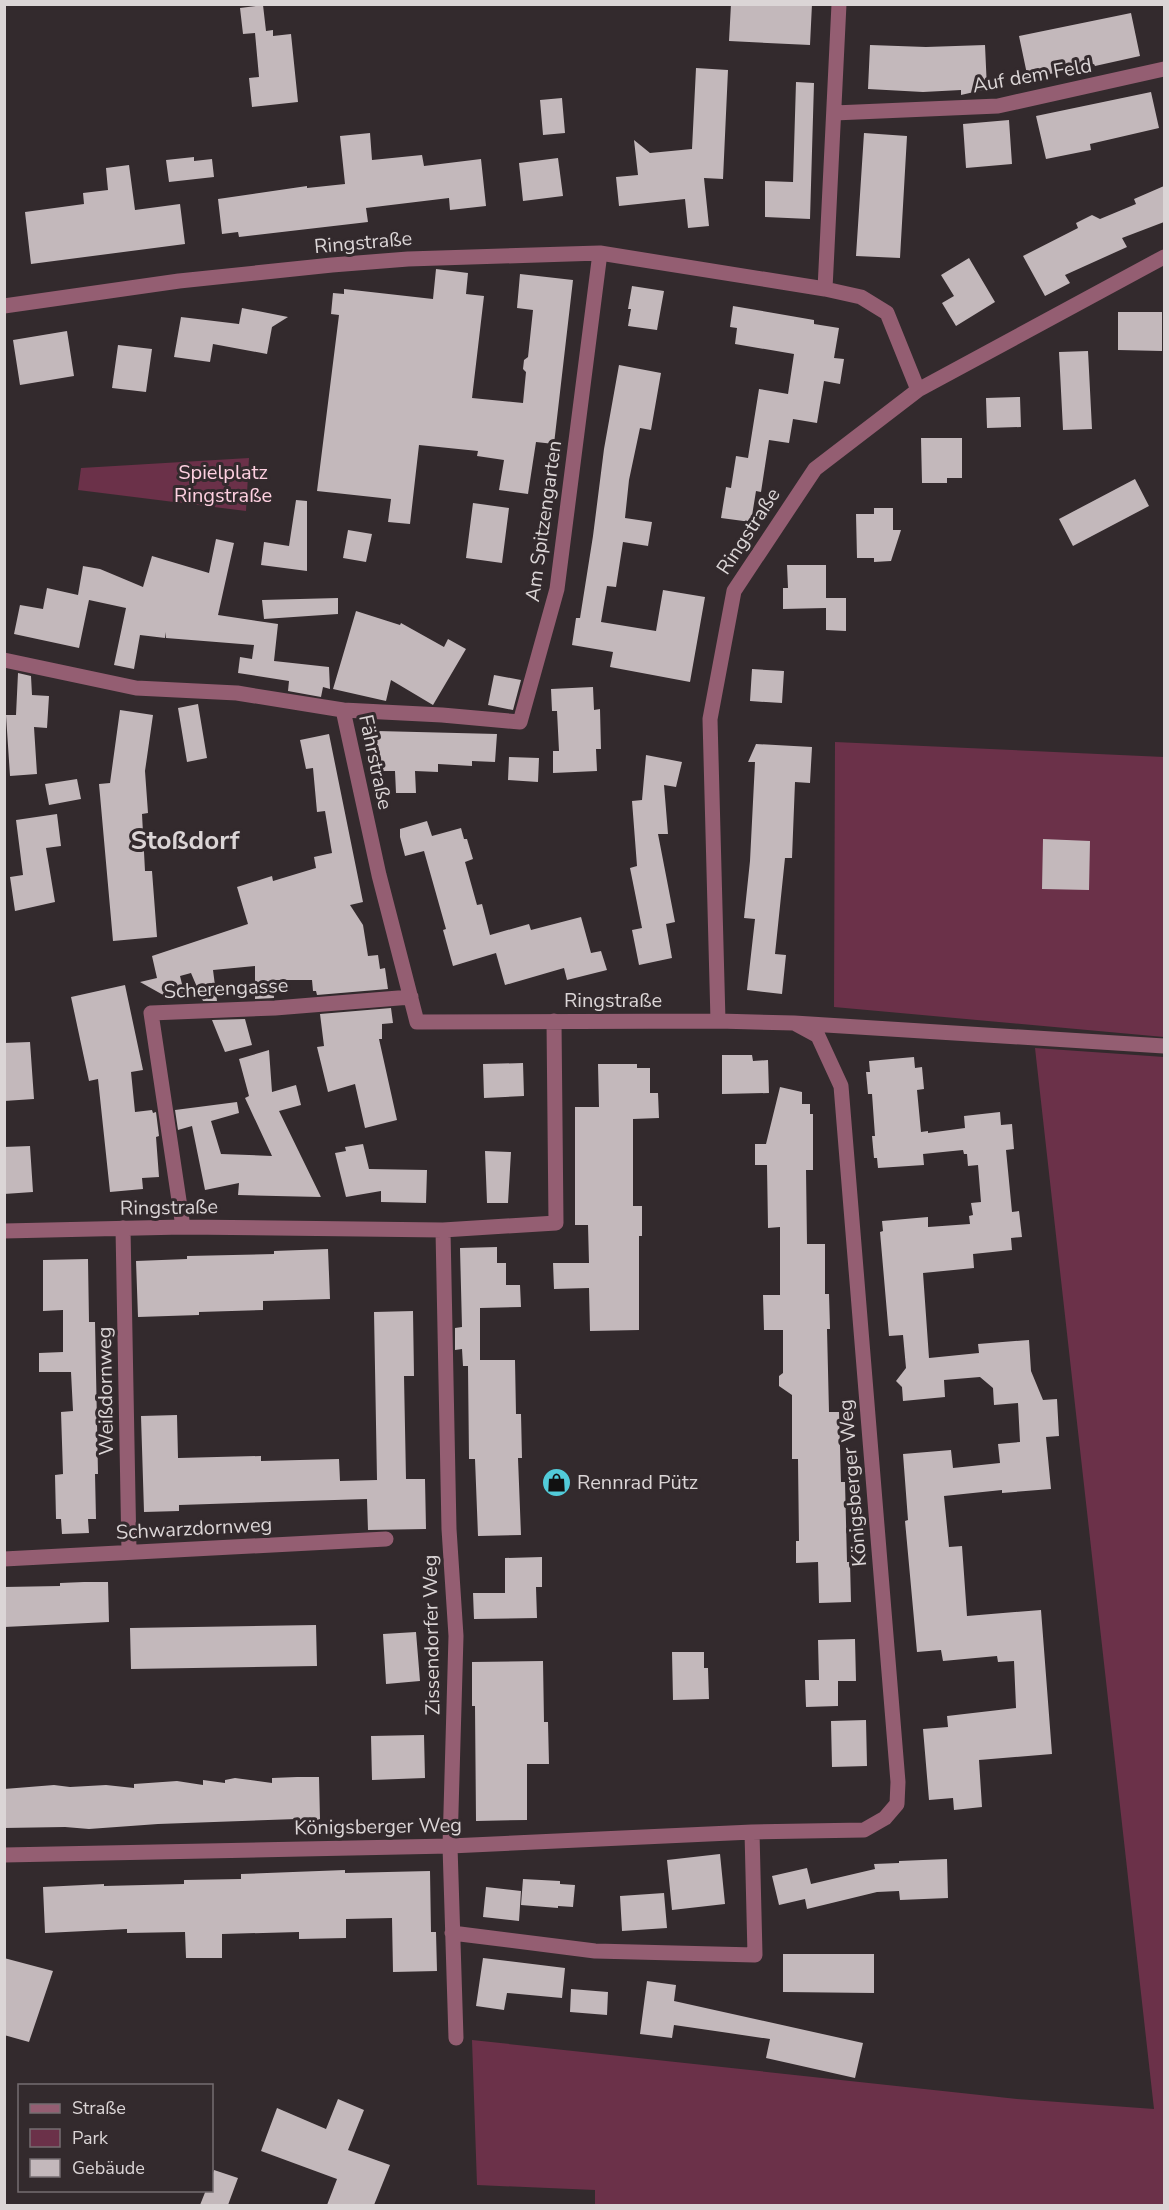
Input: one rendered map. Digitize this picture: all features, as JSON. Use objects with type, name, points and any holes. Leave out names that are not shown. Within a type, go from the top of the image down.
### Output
[{"type":"street","points":[[825,289],[839,4]]},
{"type":"street","name":"Auf dem Feld","points":[[834,113],[998,106],[1164,69]]},
{"type":"street","name":"Ringstraße","points":[[4,306],[179,281],[332,265],[419,258],[600,253],[825,289],[861,297],[887,313],[918,390]]},
{"type":"street","name":"Am Spitzengarten","points":[[342,710],[520,722],[558,589],[600,253]]},
{"type":"street","name":"Ringstraße","points":[[4,1231],[183,1227],[443,1230],[556,1223],[554,1022],[718,1021],[710,719],[734,591],[815,469],[918,390],[1164,257]]},
{"type":"street","name":"Fährstraße","points":[[4,660],[136,688],[237,693],[342,710],[379,875],[417,1022],[554,1022]]},
{"type":"street","name":"Scherengasse","points":[[183,1227],[151,1013],[275,1008],[411,997]]},
{"type":"street","points":[[718,1021],[794,1023],[1164,1046]]},
{"type":"street","name":"Königsberger Weg","points":[[4,1855],[450,1846],[752,1832],[864,1830],[885,1818],[897,1804],[898,1782],[841,1086],[818,1036],[794,1023]]},
{"type":"street","name":"Weißdornweg","points":[[123,1228],[129,1552]]},
{"type":"street","name":"Zissendorfer Weg","points":[[443,1230],[449,1529],[456,1636],[450,1846],[456,2038]]},
{"type":"street","name":"Schwarzdornweg","points":[[4,1559],[386,1539]]},
{"type":"street","points":[[452,1933],[595,1951],[755,1955],[752,1832]]},
{"type":"green space","name":"Spielplatz Ringstraße","points":[[249,458],[246,511],[78,490],[81,468]]},
{"type":"green space","points":[[835,742],[1164,757],[1164,1037],[834,1007]]},
{"type":"green space","points":[[1035,1048],[1164,1057],[1164,2205],[595,2206],[595,2190],[477,2185],[472,2040],[1017,2099],[1154,2109]]},
{"type":"building","points":[[731,4],[812,4],[810,45],[729,41]]},
{"type":"building","points":[[263,5],[266,31],[273,30],[273,36],[291,34],[298,102],[252,107],[249,78],[259,77],[255,33],[243,34],[240,8]]},
{"type":"building","points":[[1131,13],[1140,56],[1028,79],[1019,36]]},
{"type":"building","points":[[870,45],[926,47],[985,45],[987,89],[961,95],[961,90],[923,92],[868,89]]},
{"type":"building","points":[[696,68],[728,70],[723,179],[704,178],[709,226],[688,228],[685,199],[619,206],[616,177],[638,175],[634,140],[650,153],[692,149]]},
{"type":"building","points":[[796,82],[814,83],[810,219],[765,217],[765,181],[793,182]]},
{"type":"building","points":[[1151,92],[1159,128],[1090,144],[1091,150],[1046,159],[1036,116]]},
{"type":"building","points":[[562,98],[565,133],[543,135],[540,100]]},
{"type":"building","points":[[1009,120],[1012,164],[966,168],[963,124]]},
{"type":"building","points":[[370,133],[372,160],[422,155],[424,166],[481,159],[486,206],[450,210],[449,198],[366,208],[368,222],[239,237],[238,232],[222,234],[218,199],[307,186],[307,188],[345,184],[340,136]]},
{"type":"building","points":[[864,133],[907,136],[900,258],[856,256]]},
{"type":"building","points":[[194,157],[194,161],[212,159],[214,177],[169,182],[166,160]]},
{"type":"building","points":[[558,158],[563,196],[523,201],[519,163]]},
{"type":"building","points":[[129,165],[135,210],[180,204],[185,244],[31,264],[25,212],[84,204],[83,193],[108,190],[106,168]]},
{"type":"building","points":[[1164,186],[1164,222],[1122,238],[1127,247],[1065,275],[1070,283],[1045,296],[1023,256],[1078,228],[1076,223],[1092,215],[1100,219],[1136,204],[1134,199]]},
{"type":"building","points":[[969,258],[995,302],[956,326],[942,303],[954,296],[941,275]]},
{"type":"building","points":[[436,269],[468,273],[466,294],[484,296],[472,398],[523,403],[526,372],[523,369],[524,360],[528,357],[533,310],[517,308],[520,274],[573,280],[554,444],[536,442],[528,494],[499,490],[504,460],[477,456],[478,451],[419,445],[410,524],[388,522],[391,499],[317,491],[339,315],[331,314],[333,293],[344,294],[344,289],[433,299]]},
{"type":"building","points":[[632,286],[664,291],[657,330],[628,326]]},
{"type":"building","points":[[733,306],[814,320],[814,324],[839,328],[834,358],[844,359],[840,384],[824,381],[817,423],[793,419],[789,443],[769,440],[761,492],[756,491],[751,522],[721,518],[726,487],[731,488],[736,456],[748,458],[759,389],[788,394],[794,354],[735,344],[737,328],[730,327]]},
{"type":"building","points":[[242,308],[288,317],[272,327],[267,354],[213,344],[210,362],[174,357],[181,317],[239,324]]},
{"type":"building","points":[[1118,312],[1162,312],[1162,351],[1118,350]]},
{"type":"building","points":[[67,331],[74,376],[20,385],[13,340]]},
{"type":"building","points":[[118,345],[152,349],[146,392],[112,388]]},
{"type":"building","points":[[1088,351],[1092,429],[1063,430],[1059,352]]},
{"type":"building","points":[[619,365],[661,373],[651,430],[640,428],[629,480],[625,518],[652,522],[648,546],[623,542],[616,587],[607,586],[601,622],[656,631],[663,590],[705,597],[690,682],[610,667],[613,652],[572,645],[576,618],[580,618],[604,449]]},
{"type":"building","points":[[1020,397],[1021,427],[987,428],[986,398]]},
{"type":"building","points":[[921,438],[962,438],[962,478],[947,478],[947,483],[922,483]]},
{"type":"building","points":[[1135,479],[1149,506],[1073,546],[1059,519]]},
{"type":"building","points":[[296,500],[307,501],[307,571],[261,565],[264,542],[289,546]]},
{"type":"building","points":[[473,503],[509,508],[502,563],[466,558]]},
{"type":"building","points":[[874,508],[893,508],[893,530],[901,530],[891,561],[874,562],[874,558],[857,558],[856,514],[874,514]]},
{"type":"building","points":[[348,530],[372,534],[366,562],[343,558]]},
{"type":"building","points":[[216,539],[234,543],[218,615],[278,624],[274,661],[329,667],[330,689],[323,687],[321,697],[288,691],[289,681],[238,673],[240,657],[252,659],[254,645],[166,638],[165,632],[165,638],[140,635],[134,669],[114,665],[126,608],[89,600],[79,648],[14,634],[20,605],[43,609],[47,588],[78,595],[83,566],[100,569],[143,587],[152,556],[209,573]]},
{"type":"building","points":[[787,565],[826,565],[826,598],[846,598],[846,631],[826,630],[826,608],[783,609],[783,588],[788,588]]},
{"type":"building","points":[[338,598],[338,614],[264,619],[262,600]]},
{"type":"building","points":[[356,611],[400,625],[401,623],[444,647],[448,639],[466,649],[433,705],[391,680],[386,701],[333,689]]},
{"type":"building","points":[[752,669],[784,671],[782,703],[750,701]]},
{"type":"building","points":[[18,673],[31,676],[32,695],[49,696],[47,728],[34,727],[37,774],[10,776],[6,715],[16,715]]},
{"type":"building","points":[[494,675],[521,680],[513,710],[488,705]]},
{"type":"building","points":[[593,687],[594,710],[600,709],[601,749],[596,749],[597,771],[553,773],[553,751],[559,751],[557,711],[552,711],[551,689]]},
{"type":"building","points":[[198,704],[207,758],[187,762],[178,708]]},
{"type":"building","points":[[120,710],[153,715],[145,771],[148,813],[142,814],[145,871],[152,871],[157,937],[113,941],[99,784],[110,783]]},
{"type":"building","points":[[377,731],[497,734],[495,762],[472,761],[472,766],[438,764],[438,772],[415,771],[416,793],[396,793],[395,771],[377,771]]},
{"type":"building","points":[[329,734],[363,902],[350,905],[363,925],[368,956],[378,955],[380,969],[385,968],[388,989],[317,995],[316,991],[313,991],[312,980],[273,980],[274,998],[255,999],[255,966],[213,970],[217,1001],[203,1001],[191,973],[180,976],[184,992],[165,996],[140,982],[157,978],[152,956],[248,924],[237,887],[272,876],[273,881],[316,868],[314,857],[332,853],[325,811],[317,812],[313,768],[306,769],[300,740]]},
{"type":"building","points":[[756,744],[812,747],[810,783],[795,782],[792,858],[785,858],[775,954],[786,955],[782,994],[747,990],[755,919],[744,918],[750,861],[755,762],[748,762]]},
{"type":"building","points":[[646,755],[682,762],[676,787],[664,785],[668,834],[658,834],[675,922],[666,924],[672,958],[639,965],[632,930],[642,928],[630,868],[637,866],[632,801],[642,800]]},
{"type":"building","points":[[509,757],[539,758],[538,782],[508,780]]},
{"type":"building","points":[[77,779],[81,799],[49,805],[45,784]]},
{"type":"building","points":[[57,814],[61,846],[46,848],[55,902],[15,911],[10,877],[23,875],[16,820]]},
{"type":"building","points":[[427,821],[432,836],[461,828],[473,859],[465,862],[477,905],[482,904],[490,935],[529,924],[531,930],[581,917],[591,953],[601,951],[607,970],[567,980],[564,968],[505,985],[496,953],[453,966],[443,930],[446,929],[424,851],[405,856],[400,837],[400,829]]},
{"type":"building","points":[[1043,839],[1090,841],[1089,890],[1042,889]]},
{"type":"building","points":[[125,985],[143,1070],[131,1072],[135,1112],[152,1110],[153,1113],[156,1112],[159,1136],[156,1137],[159,1177],[142,1178],[143,1189],[110,1192],[98,1079],[89,1081],[71,997]]},
{"type":"building","points":[[391,1008],[393,1023],[382,1024],[382,1039],[379,1039],[397,1120],[365,1128],[355,1084],[328,1092],[317,1047],[324,1046],[320,1014]]},
{"type":"building","points":[[245,1019],[252,1045],[225,1052],[212,1020]]},
{"type":"building","points":[[30,1042],[34,1099],[4,1101],[4,1043]]},
{"type":"building","points":[[269,1050],[272,1092],[296,1085],[301,1105],[279,1111],[321,1197],[238,1195],[239,1183],[205,1190],[192,1126],[178,1130],[175,1110],[237,1102],[239,1113],[211,1121],[221,1154],[272,1156],[245,1098],[249,1096],[239,1059]]},
{"type":"building","points":[[722,1055],[752,1055],[753,1061],[768,1060],[769,1093],[722,1094]]},
{"type":"building","points":[[914,1057],[915,1068],[922,1067],[924,1089],[917,1090],[921,1132],[965,1128],[964,1116],[1000,1112],[1001,1125],[1012,1124],[1014,1149],[1006,1150],[1012,1212],[1019,1211],[1022,1237],[1011,1238],[1012,1250],[973,1254],[974,1268],[923,1273],[929,1358],[979,1353],[978,1344],[1029,1340],[1031,1371],[1043,1400],[1057,1399],[1059,1436],[1046,1437],[1051,1489],[1002,1493],[1002,1490],[944,1496],[949,1547],[962,1546],[967,1616],[1041,1610],[1052,1754],[979,1760],[982,1807],[954,1810],[953,1798],[929,1800],[923,1729],[948,1727],[947,1716],[1016,1708],[1014,1661],[998,1662],[997,1656],[943,1661],[941,1650],[917,1652],[905,1521],[908,1520],[903,1454],[951,1450],[953,1468],[1000,1463],[998,1444],[1020,1442],[1018,1403],[994,1405],[993,1388],[980,1377],[944,1380],[945,1397],[903,1401],[902,1387],[896,1381],[906,1368],[903,1335],[889,1336],[880,1232],[883,1231],[882,1221],[928,1217],[928,1227],[970,1224],[969,1216],[973,1215],[971,1203],[981,1202],[978,1165],[968,1166],[967,1154],[964,1154],[963,1150],[923,1154],[924,1165],[878,1168],[877,1158],[874,1158],[872,1136],[875,1136],[872,1094],[868,1094],[866,1072],[870,1072],[869,1061]]},
{"type":"building","points":[[523,1063],[524,1096],[484,1098],[483,1064]]},
{"type":"building","points":[[598,1064],[637,1064],[637,1068],[650,1068],[650,1093],[658,1093],[659,1118],[633,1119],[633,1206],[642,1206],[642,1236],[639,1236],[639,1330],[590,1331],[589,1288],[554,1289],[553,1263],[589,1263],[588,1225],[575,1225],[575,1107],[599,1107]]},
{"type":"building","points":[[780,1087],[802,1092],[802,1104],[810,1104],[810,1114],[813,1114],[813,1170],[806,1170],[807,1244],[825,1244],[825,1294],[829,1294],[830,1329],[827,1329],[829,1412],[839,1412],[841,1482],[845,1482],[847,1562],[850,1562],[851,1602],[819,1603],[818,1562],[796,1563],[796,1541],[799,1541],[798,1459],[792,1459],[792,1395],[779,1386],[779,1376],[783,1373],[783,1330],[764,1330],[763,1295],[780,1295],[780,1227],[768,1228],[767,1165],[755,1165],[755,1144],[766,1144]]},
{"type":"building","points":[[363,1144],[369,1169],[427,1170],[426,1203],[381,1202],[381,1191],[346,1197],[335,1153],[346,1151],[345,1147]]},
{"type":"building","points":[[30,1146],[33,1192],[4,1194],[4,1147]]},
{"type":"building","points":[[485,1151],[511,1152],[508,1203],[487,1203]]},
{"type":"building","points":[[497,1247],[497,1263],[506,1263],[506,1285],[520,1285],[521,1307],[480,1308],[480,1360],[515,1360],[516,1414],[521,1414],[522,1458],[518,1458],[521,1535],[478,1536],[475,1459],[469,1459],[468,1366],[463,1366],[462,1349],[455,1350],[455,1328],[462,1327],[460,1248]]},
{"type":"building","points":[[328,1249],[330,1299],[263,1301],[263,1310],[138,1317],[136,1261],[187,1259],[187,1256],[274,1254],[274,1251]]},
{"type":"building","points":[[88,1259],[89,1322],[95,1322],[98,1474],[95,1474],[96,1519],[88,1519],[89,1533],[62,1534],[61,1519],[56,1519],[55,1475],[63,1474],[61,1412],[73,1411],[71,1372],[39,1372],[39,1353],[63,1352],[63,1310],[43,1311],[43,1260]]},
{"type":"building","points":[[413,1311],[414,1376],[404,1376],[406,1479],[425,1479],[426,1529],[368,1530],[367,1499],[179,1505],[179,1511],[144,1512],[141,1416],[177,1415],[178,1458],[261,1456],[261,1461],[339,1459],[340,1481],[377,1480],[374,1312]]},
{"type":"building","points":[[542,1557],[542,1587],[536,1587],[537,1618],[474,1619],[473,1593],[505,1593],[505,1558]]},
{"type":"building","points":[[108,1582],[109,1622],[4,1627],[4,1587],[60,1586],[60,1583]]},
{"type":"building","points":[[316,1625],[317,1666],[131,1669],[130,1628]]},
{"type":"building","points":[[416,1632],[420,1681],[386,1684],[383,1634]]},
{"type":"building","points":[[855,1639],[856,1681],[838,1681],[838,1706],[806,1707],[805,1680],[819,1680],[818,1640]]},
{"type":"building","points":[[672,1652],[704,1652],[704,1668],[708,1668],[709,1699],[673,1700]]},
{"type":"building","points":[[543,1661],[544,1722],[548,1722],[549,1764],[527,1764],[527,1820],[476,1821],[475,1706],[472,1706],[472,1662]]},
{"type":"building","points":[[866,1720],[867,1766],[832,1767],[831,1721]]},
{"type":"building","points":[[424,1735],[425,1778],[372,1780],[371,1736]]},
{"type":"building","points":[[319,1777],[320,1819],[307,1823],[296,1819],[89,1829],[4,1828],[4,1789],[54,1785],[70,1787],[106,1785],[134,1788],[134,1784],[177,1781],[203,1785],[203,1780],[225,1783],[225,1780],[235,1778],[272,1783],[272,1778]]},
{"type":"building","points":[[720,1854],[725,1904],[672,1910],[667,1860]]},
{"type":"building","points":[[947,1859],[948,1898],[900,1900],[899,1891],[877,1892],[807,1909],[805,1899],[779,1905],[772,1876],[807,1868],[811,1884],[875,1869],[874,1864]]},
{"type":"building","points":[[345,1870],[345,1873],[430,1871],[431,1932],[436,1932],[437,1971],[393,1972],[392,1918],[346,1919],[346,1938],[299,1939],[299,1932],[222,1934],[222,1958],[186,1958],[185,1932],[127,1933],[127,1929],[45,1933],[43,1887],[184,1884],[184,1880],[241,1879],[241,1874]]},
{"type":"building","points":[[523,1879],[560,1881],[560,1884],[575,1885],[573,1907],[521,1905]]},
{"type":"building","points":[[486,1887],[521,1891],[519,1921],[483,1917]]},
{"type":"building","points":[[664,1893],[667,1928],[622,1931],[620,1896]]},
{"type":"building","points":[[783,1954],[874,1954],[874,1993],[783,1992]]},
{"type":"building","points":[[4,1958],[53,1971],[29,2042],[4,2035]]},
{"type":"building","points":[[483,1958],[565,1968],[562,1998],[507,1993],[504,2010],[476,2006]]},
{"type":"building","points":[[647,1981],[676,1985],[674,2001],[863,2043],[855,2078],[766,2058],[770,2039],[674,2025],[672,2038],[640,2034]]},
{"type":"building","points":[[571,1989],[608,1992],[607,2015],[570,2012]]},
{"type":"building","points":[[338,2099],[364,2110],[348,2150],[390,2165],[374,2205],[327,2205],[337,2179],[261,2151],[277,2108],[326,2129]]},
{"type":"building","points":[[214,2170],[238,2178],[228,2205],[200,2205],[205,2192],[213,2192]]},
{"type":"place","name":"Rennrad Pütz","points":[[556,1482]]},
{"type":"district","name":"Stoßdorf","points":[[185,840]]}]
